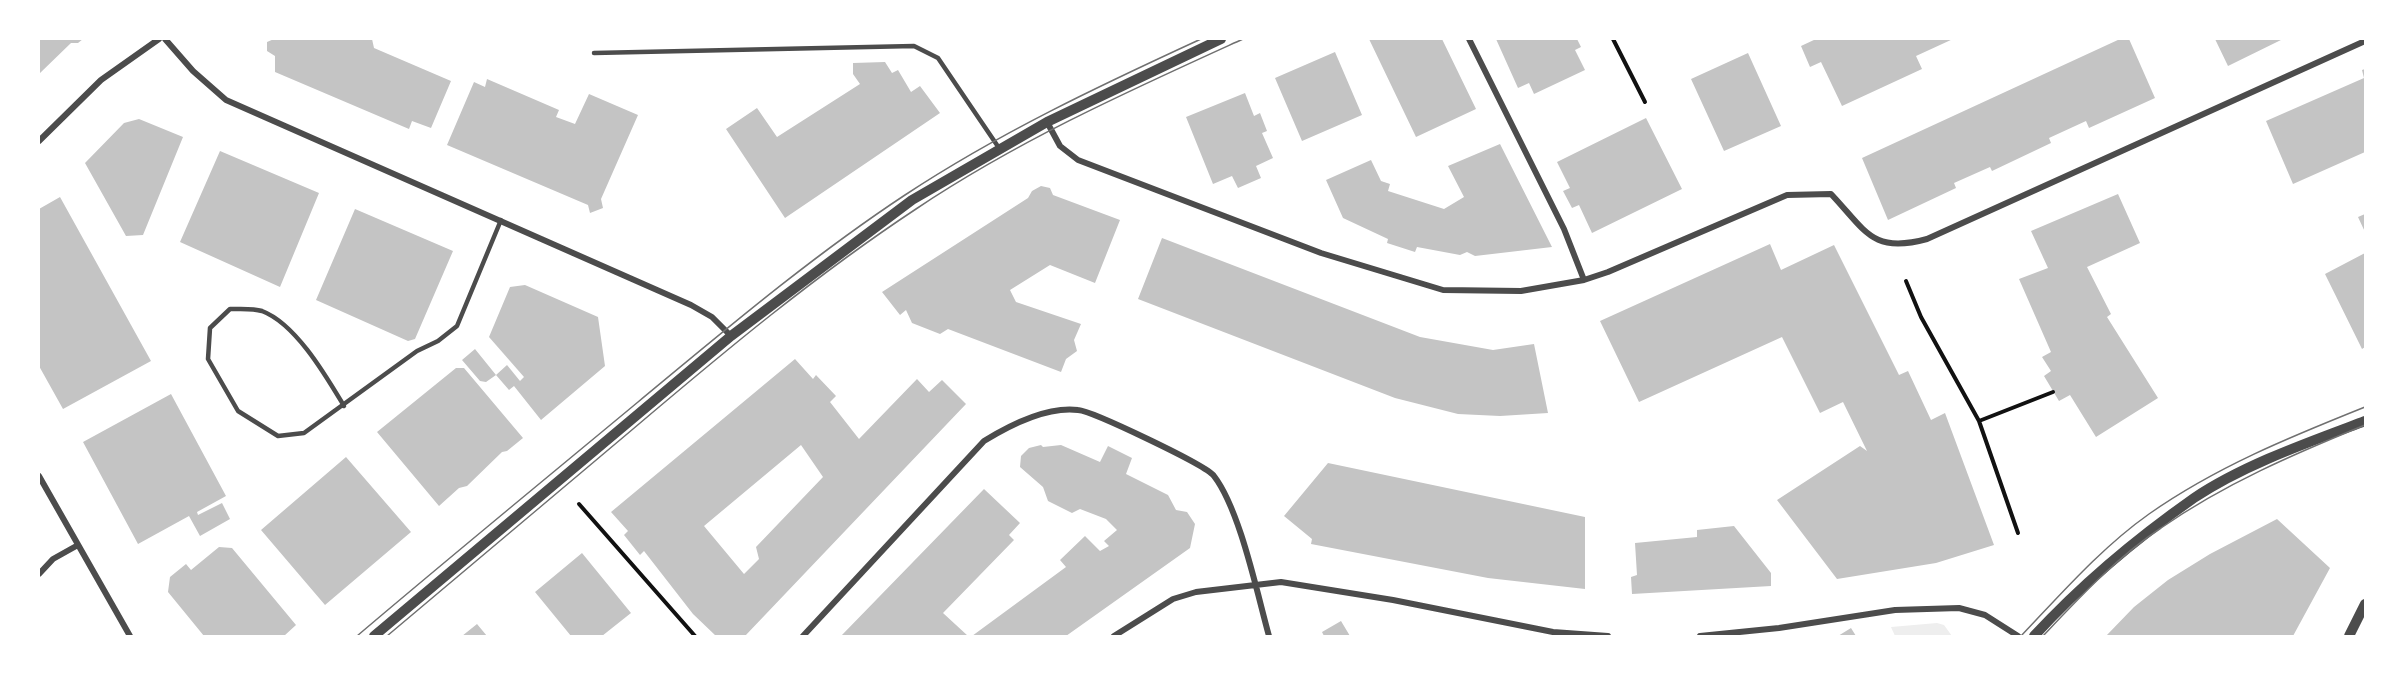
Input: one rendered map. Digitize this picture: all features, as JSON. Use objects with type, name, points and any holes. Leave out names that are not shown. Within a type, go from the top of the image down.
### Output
[{"type":"street","points":[[39,141],[101,80],[159,39]]},
{"type":"street","points":[[165,39],[193,72],[226,100],[691,305],[712,317],[730,336]]},
{"type":"street","points":[[374,636],[730,336],[893,214],[999,148],[1047,122],[1221,39]]},
{"type":"street","points":[[1469,39],[1564,230],[1584,280]]},
{"type":"street","points":[[1047,122],[1060,146],[1078,160],[1099,170],[1321,253],[1443,290],[1521,291],[1584,280],[1608,272],[1787,195],[1831,194],[1870,235],[1885,244],[1902,246],[1927,239],[2365,41]]},
{"type":"street","points":[[803,636],[984,441],[1014,423],[1046,414],[1079,410],[1191,459],[1213,474],[1241,537],[1269,636]]},
{"type":"street","points":[[2034,636],[2117,558],[2195,498],[2275,456],[2365,421]]},
{"type":"street","points":[[39,476],[130,636]]},
{"type":"street","points":[[39,574],[53,559],[78,545]]},
{"type":"street","points":[[1114,636],[1173,599],[1196,592],[1281,582],[1393,600],[1553,632],[1608,636]]},
{"type":"street","points":[[2349,636],[2365,604]]},
{"type":"street","points":[[1700,636],[1779,628],[1895,610],[1959,608],[1985,615],[2018,636]]},
{"type":"lane","points":[[594,53],[914,46],[938,58],[999,148]]},
{"type":"lane","points":[[344,406],[326,376],[288,327],[262,311],[230,309],[210,328],[208,359],[238,411],[278,436],[304,433],[344,406],[417,351],[438,341],[457,326],[501,220]]},
{"type":"path","points":[[1613,39],[1645,102]]},
{"type":"path","points":[[1906,281],[1921,317],[1979,421],[2018,533]]},
{"type":"path","points":[[1979,421],[2053,392]]},
{"type":"path","points":[[579,504],[695,636]]},
{"type":"shaded area","points":[[1937,623],[1944,625],[1952,636],[1895,636],[1891,627]]},
{"type":"building","points":[[39,39],[83,39],[78,43],[71,43],[39,74]]},
{"type":"building","points":[[274,39],[372,39],[374,48],[451,81],[431,128],[412,121],[409,129],[275,72],[275,56],[267,51],[267,42]]},
{"type":"building","points":[[1369,39],[1442,39],[1476,109],[1416,137]]},
{"type":"building","points":[[1496,39],[1577,39],[1581,47],[1575,50],[1585,70],[1534,94],[1529,83],[1518,88]]},
{"type":"building","points":[[1816,39],[1953,39],[1916,56],[1922,69],[1842,106],[1821,62],[1810,67],[1801,46]]},
{"type":"building","points":[[2120,39],[2129,39],[2155,98],[2089,128],[2086,121],[2049,138],[2051,143],[1992,171],[1990,167],[1954,183],[1956,188],[1888,220],[1862,158]]},
{"type":"building","points":[[2215,39],[2283,39],[2228,66]]},
{"type":"building","points":[[1335,52],[1362,115],[1302,141],[1275,78]]},
{"type":"building","points":[[1748,53],[1781,126],[1724,151],[1691,79]]},
{"type":"building","points":[[885,62],[892,73],[898,70],[911,92],[920,86],[940,113],[785,218],[726,129],[757,108],[777,137],[860,84],[853,74],[853,63]]},
{"type":"building","points":[[2365,69],[2365,152],[2293,184],[2266,121],[2364,78],[2362,70]]},
{"type":"building","points":[[487,79],[559,110],[556,117],[575,124],[589,94],[638,115],[601,199],[603,208],[590,213],[588,205],[447,145],[474,82],[485,87]]},
{"type":"building","points":[[1245,93],[1254,116],[1260,113],[1267,131],[1262,133],[1273,158],[1256,166],[1261,178],[1238,188],[1232,176],[1213,184],[1186,117]]},
{"type":"building","points":[[1646,118],[1682,189],[1592,233],[1579,205],[1572,208],[1563,191],[1570,188],[1557,162]]},
{"type":"building","points":[[139,119],[183,137],[143,235],[126,236],[85,163],[124,123]]},
{"type":"building","points":[[1500,144],[1552,247],[1475,256],[1467,252],[1460,255],[1417,247],[1415,252],[1387,243],[1388,239],[1343,218],[1326,180],[1371,160],[1381,181],[1390,184],[1388,191],[1444,209],[1464,197],[1448,166]]},
{"type":"building","points":[[220,151],[319,193],[280,287],[180,242]]},
{"type":"building","points":[[1041,186],[1050,188],[1053,195],[1120,220],[1095,283],[1050,265],[1010,290],[1016,302],[1081,324],[1074,340],[1077,351],[1066,359],[1061,372],[948,329],[940,334],[912,323],[906,310],[900,315],[882,292],[1028,198],[1032,191]]},
{"type":"building","points":[[2118,194],[2140,243],[2087,267],[2111,314],[2107,317],[2158,398],[2096,437],[2070,395],[2059,401],[2044,376],[2051,371],[2042,357],[2051,352],[2019,279],[2048,268],[2031,231]]},
{"type":"building","points":[[60,197],[151,361],[63,409],[39,366],[39,209]]},
{"type":"building","points":[[355,209],[453,251],[415,339],[408,341],[316,300]]},
{"type":"building","points":[[2365,214],[2365,232],[2358,217]]},
{"type":"building","points":[[1162,238],[1420,337],[1493,350],[1534,344],[1548,413],[1500,416],[1458,414],[1395,398],[1138,299]]},
{"type":"building","points":[[1770,244],[1781,270],[1834,245],[1899,375],[1908,371],[1931,420],[1945,413],[1994,545],[1936,563],[1837,579],[1777,500],[1860,446],[1867,451],[1843,402],[1820,413],[1782,337],[1639,402],[1600,321]]},
{"type":"building","points":[[2365,253],[2365,347],[2362,349],[2325,274]]},
{"type":"building","points":[[525,285],[598,317],[605,366],[541,420],[514,386],[509,390],[496,375],[507,365],[520,381],[524,377],[489,337],[510,287]]},
{"type":"building","points":[[475,349],[496,375],[486,382],[480,381],[462,360]]},
{"type":"building","points":[[795,359],[813,379],[816,375],[836,396],[830,402],[859,439],[917,379],[929,392],[942,380],[966,404],[745,636],[716,636],[693,614],[644,551],[640,555],[624,535],[628,531],[611,512]],"holes":[[[801,445],[823,477],[756,547],[759,559],[744,574],[704,526]]]},
{"type":"building","points":[[456,368],[464,368],[523,438],[507,451],[502,452],[467,486],[459,488],[439,506],[377,432]]},
{"type":"building","points":[[171,394],[226,496],[197,512],[198,515],[222,503],[230,519],[200,536],[189,516],[138,544],[83,442]]},
{"type":"building","points":[[1041,445],[1043,447],[1061,445],[1100,462],[1108,446],[1132,458],[1126,474],[1168,495],[1176,510],[1187,512],[1195,524],[1190,548],[1066,636],[972,636],[1066,567],[1060,560],[1085,536],[1100,551],[1109,546],[1104,541],[1117,530],[1106,519],[1080,509],[1072,513],[1048,501],[1043,487],[1020,467],[1021,456],[1029,448]]},
{"type":"building","points":[[346,457],[411,532],[325,605],[261,530]]},
{"type":"building","points":[[1328,463],[1585,517],[1585,589],[1488,578],[1311,544],[1312,539],[1284,516]]},
{"type":"building","points":[[984,489],[1020,523],[1009,535],[1014,540],[943,613],[968,636],[841,636]]},
{"type":"building","points":[[2277,519],[2330,568],[2293,636],[2106,636],[2134,607],[2168,580],[2210,554]]},
{"type":"building","points":[[1734,526],[1771,573],[1771,586],[1632,594],[1631,577],[1637,575],[1635,543],[1697,537],[1697,530]]},
{"type":"building","points":[[219,547],[232,548],[296,625],[284,636],[204,636],[168,592],[170,577],[186,564],[191,570]]},
{"type":"building","points":[[582,553],[631,613],[602,636],[571,636],[535,592]]},
{"type":"building","points":[[1341,621],[1350,636],[1324,636],[1322,632]]},
{"type":"building","points":[[477,624],[487,636],[462,636]]},
{"type":"building","points":[[1851,628],[1856,636],[1838,636]]},
{"type":"tram line","points":[[357,636],[736,321],[836,243],[905,195],[977,151],[1087,93],[1201,39]]},
{"type":"tram line","points":[[387,636],[667,400],[807,287],[879,234],[955,184],[1035,138],[1243,39]]},
{"type":"tram line","points":[[2021,636],[2098,556],[2131,527],[2174,497],[2227,467],[2365,407]]},
{"type":"tram line","points":[[2043,636],[2114,565],[2145,539],[2185,512],[2260,471],[2365,425]]}]
